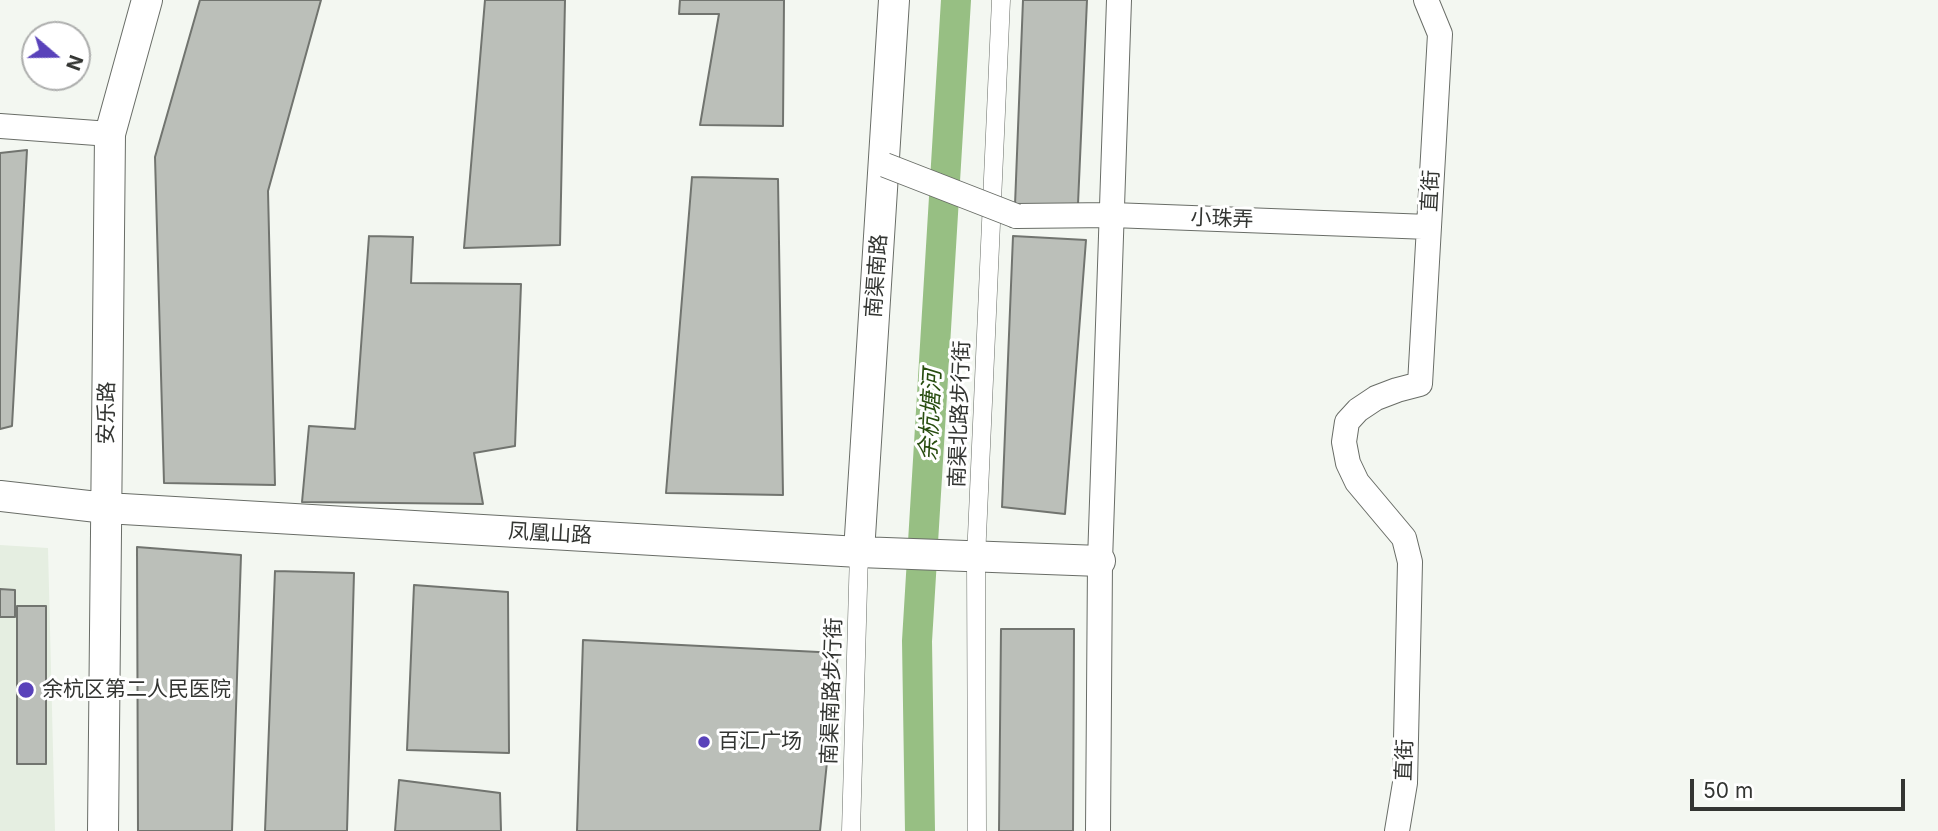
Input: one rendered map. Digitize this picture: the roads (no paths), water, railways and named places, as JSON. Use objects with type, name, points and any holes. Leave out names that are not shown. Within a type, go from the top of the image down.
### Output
[{"type":"street","name":"安乐路","points":[[103,831],[110,134],[147,0]]},
{"type":"street","name":"南渠南路","points":[[859,552],[894,0]]},
{"type":"street","name":"南渠北路步行街","points":[[977,831],[964,557],[1001,0]]},
{"type":"street","points":[[1098,831],[1101,561],[1119,0]]},
{"type":"street","name":"直街","points":[[1397,831],[1405,783],[1410,562],[1404,538],[1357,482],[1348,463],[1344,442],[1347,422],[1357,410],[1376,398],[1420,384],[1440,34],[1426,0]]},
{"type":"street","points":[[0,127],[110,134]]},
{"type":"street","name":"小珠弄","points":[[885,165],[1016,216],[1112,215],[1429,227]]},
{"type":"street","name":"凤凰山路","points":[[0,496],[106,508],[859,552],[1101,561]]},
{"type":"street","name":"南渠南路步行街","points":[[851,831],[859,552]]},
{"type":"waterway","name":"余杭塘河","points":[[920,831],[917,641],[956,0]]},
{"type":"place","name":"余杭区第二人民医院","points":[[26,690]]},
{"type":"place","name":"百汇广场","points":[[704,742]]}]
